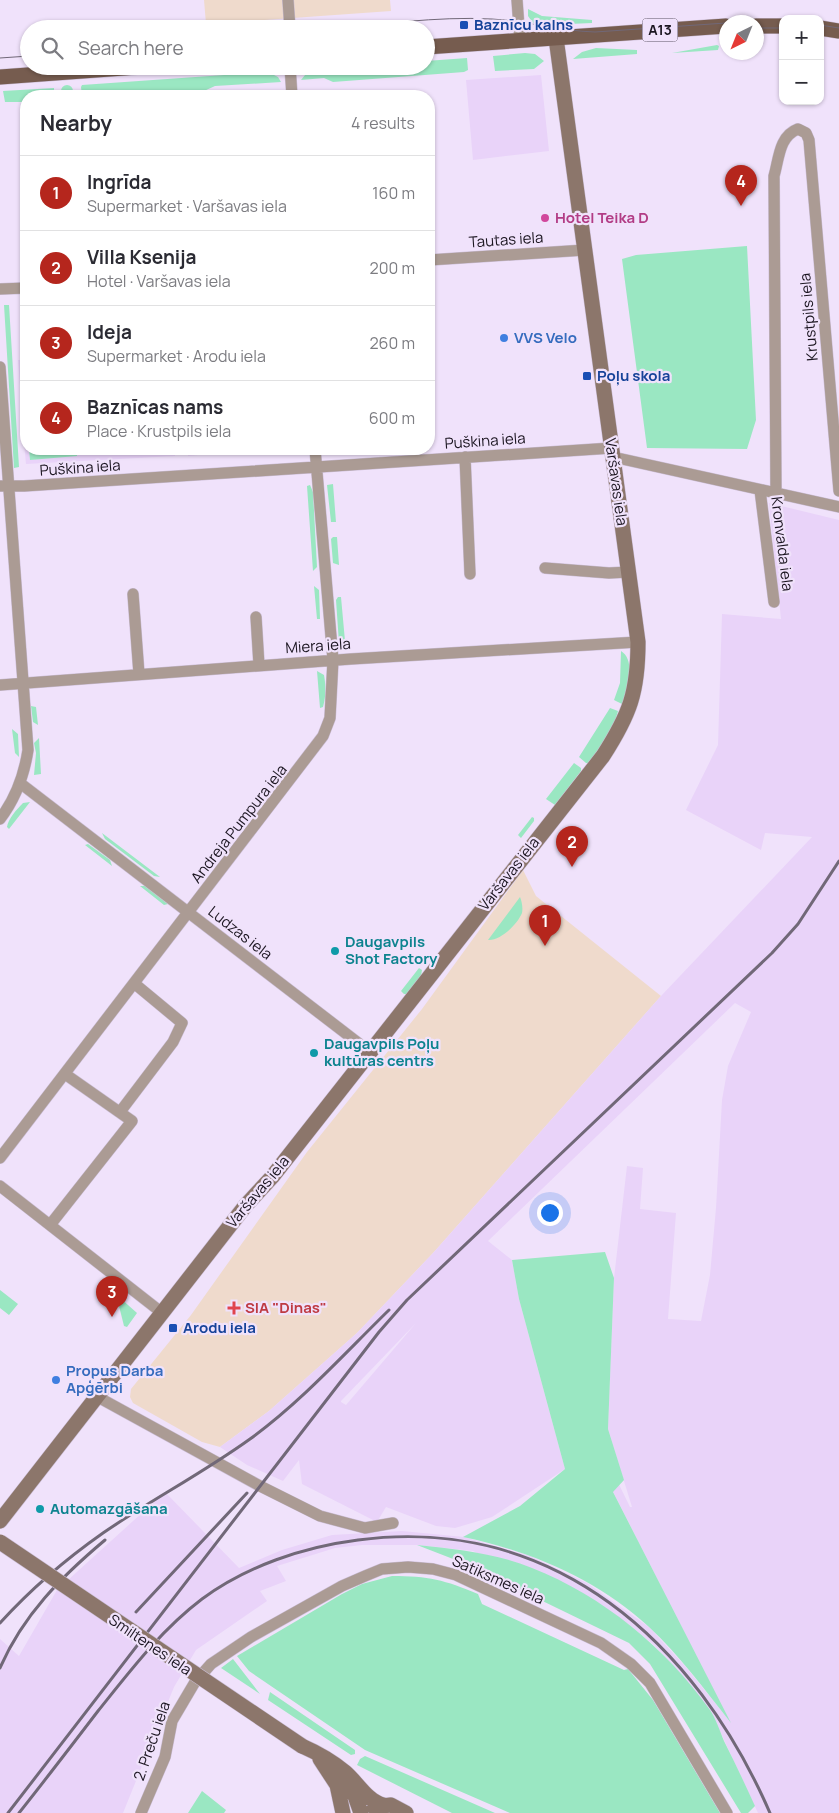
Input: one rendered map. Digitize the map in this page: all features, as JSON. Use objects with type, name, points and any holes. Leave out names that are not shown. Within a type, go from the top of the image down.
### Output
[{"type":"main road","name":"A13","points":[[435,46],[719,26]]},
{"type":"main road","points":[[764,26],[779,26]]},
{"type":"main road","points":[[824,29],[839,31]]},
{"type":"main road","points":[[0,77],[27,75]]},
{"type":"street","points":[[288,0],[289,20]]},
{"type":"street","points":[[517,0],[520,40]]},
{"type":"street","name":"Varšavas iela","points":[[0,1521],[161,1312],[370,1052],[603,756],[621,729],[631,703],[638,670],[638,642],[556,38]]},
{"type":"street","points":[[291,75],[292,90]]},
{"type":"street","name":"Krustpils iela","points":[[776,494],[774,176],[784,139],[790,132],[798,129],[806,133],[810,140],[839,491]]},
{"type":"street","name":"Tautas iela","points":[[435,260],[585,250]]},
{"type":"street","points":[[0,289],[20,288]]},
{"type":"street","points":[[0,367],[4,486],[28,750],[20,783],[14,798],[0,819]]},
{"type":"street","name":"Puškina iela","points":[[4,486],[465,458],[612,453],[776,494],[839,507]]},
{"type":"street","name":"Andreja Pumpura iela","points":[[0,1158],[323,736],[330,718],[333,660],[315,455]]},
{"type":"street","points":[[465,458],[470,574]]},
{"type":"street","name":"Kronvalda iela","points":[[760,490],[774,602]]},
{"type":"street","points":[[545,568],[609,573],[629,572]]},
{"type":"street","points":[[133,594],[139,674]]},
{"type":"street","points":[[256,616],[259,665]]},
{"type":"street","name":"Miera iela","points":[[0,685],[333,660],[638,642]]},
{"type":"street","name":"Ludzas iela","points":[[20,783],[370,1052]]},
{"type":"street","points":[[120,1112],[173,1042],[182,1023],[135,984]]},
{"type":"street","points":[[50,1225],[132,1120],[65,1074]]},
{"type":"street","points":[[0,1186],[161,1312]]},
{"type":"street","points":[[96,1396],[260,1486],[320,1516],[365,1528],[394,1523]]},
{"type":"street","name":"Smiltenes iela","points":[[0,1542],[320,1759],[355,1796],[361,1813]]},
{"type":"street","name":"Satiksmes iela","points":[[194,1682],[211,1664],[252,1637],[342,1586],[382,1569],[433,1569],[456,1575],[601,1643],[631,1664],[650,1683],[727,1813]]},
{"type":"street","name":"2. Preču iela","points":[[141,1813],[165,1757],[172,1721],[194,1682]]},
{"type":"street","name":"Smiltenes iela","points":[[302,1746],[328,1758],[345,1772],[371,1799],[383,1805],[399,1808],[406,1813]]},
{"type":"street","name":"Smiltenes iela","points":[[320,1759],[337,1785],[342,1813]]},
{"type":"street","points":[[365,1813],[374,1807],[383,1805]]},
{"type":"shaded area","points":[[204,0],[390,0],[391,11],[263,20],[206,20]]},
{"type":"shaded area","points":[[541,75],[549,151],[473,160],[466,80]]},
{"type":"shaded area","points":[[18,360],[20,360],[20,386]]},
{"type":"shaded area","points":[[25,455],[175,455],[175,456],[26,464]]},
{"type":"shaded area","points":[[769,503],[839,520],[839,1813],[758,1813],[711,1712],[679,1672],[654,1645],[628,1624],[473,1551],[417,1545],[362,1545],[335,1548],[277,1566],[286,1581],[260,1591],[267,1601],[196,1650],[174,1687],[123,1813],[0,1813],[0,1639],[19,1656],[57,1590],[165,1492],[239,1568],[282,1550],[332,1535],[402,1531],[464,1537],[530,1556],[587,1583],[649,1627],[685,1666],[729,1720],[577,1421],[586,1417],[630,1507],[632,1507],[608,1429],[614,1278],[627,1166],[643,1168],[640,1209],[676,1213],[668,1319],[701,1321],[710,1275],[722,1100],[728,1066],[751,1012],[735,1003],[488,1241],[512,1260],[519,1299],[565,1469],[492,1517],[455,1528],[436,1526],[386,1507],[377,1522],[302,1484],[299,1460],[283,1481],[247,1465],[220,1447],[269,1411],[357,1333],[434,1252],[661,996],[812,837],[765,833],[761,850],[686,810],[718,745],[722,614],[781,619]],"holes":[[[416,1323],[346,1405],[341,1401]]]},
{"type":"shaded area","points":[[523,870],[536,896],[661,996],[434,1252],[357,1333],[269,1411],[220,1447],[202,1442],[133,1403],[130,1397],[131,1389],[191,1315],[307,1152],[422,1009]]},
{"type":"green space","points":[[528,9],[542,16],[592,20],[592,23],[547,25],[533,23],[528,16]]},
{"type":"green space","points":[[717,45],[719,46],[718,50],[672,53]]},
{"type":"green space","points":[[596,48],[637,50],[637,54],[573,59],[582,52]]},
{"type":"green space","points":[[535,54],[544,61],[534,69],[495,71],[493,56]]},
{"type":"green space","points":[[467,58],[468,70],[435,74],[435,60]]},
{"type":"green space","points":[[225,75],[274,75],[281,82],[215,86],[206,90],[81,90],[82,85]]},
{"type":"green space","points":[[305,75],[425,75],[333,82],[324,78],[301,80]]},
{"type":"green space","points":[[67,85],[72,90],[62,90]]},
{"type":"green space","points":[[54,88],[54,90],[20,90]]},
{"type":"green space","points":[[20,90],[20,102],[5,102],[3,91]]},
{"type":"green space","points":[[747,246],[756,420],[747,449],[647,448],[622,259],[636,255]]},
{"type":"green space","points":[[4,305],[9,305],[19,467],[14,468]]},
{"type":"green space","points":[[30,455],[77,455],[77,456],[30,460]]},
{"type":"green space","points":[[333,484],[336,522],[331,522],[327,485]]},
{"type":"green space","points":[[310,485],[313,492],[317,567],[313,571],[307,486]]},
{"type":"green space","points":[[337,537],[339,565],[333,563],[331,539]]},
{"type":"green space","points":[[314,586],[319,590],[320,619],[317,619]]},
{"type":"green space","points":[[338,597],[341,597],[345,641],[339,643],[336,600]]},
{"type":"green space","points":[[621,651],[629,662],[630,669],[624,705],[614,700],[620,683]]},
{"type":"green space","points":[[317,671],[324,675],[325,683],[324,703],[323,707],[320,708]]},
{"type":"green space","points":[[31,706],[36,707],[38,725],[33,722]]},
{"type":"green space","points":[[610,708],[618,711],[613,725],[589,763],[586,763],[579,757]]},
{"type":"green space","points":[[12,729],[18,734],[19,757],[15,753]]},
{"type":"green space","points":[[39,738],[41,774],[34,775],[36,753],[34,743]]},
{"type":"green space","points":[[574,763],[581,768],[581,771],[555,805],[546,799]]},
{"type":"green space","points":[[30,802],[9,829],[7,827],[13,814],[23,803]]},
{"type":"green space","points":[[532,817],[534,821],[521,838],[518,835]]},
{"type":"green space","points":[[102,833],[160,877],[154,876],[105,839]]},
{"type":"green space","points":[[88,844],[110,860],[112,866],[85,845]]},
{"type":"green space","points":[[140,886],[145,886],[168,904],[164,905]]},
{"type":"green space","points":[[520,897],[522,913],[520,918],[503,935],[493,940],[488,940]]},
{"type":"green space","points":[[419,968],[422,970],[421,976],[407,994],[404,994],[401,991]]},
{"type":"green space","points":[[605,1252],[614,1278],[608,1429],[624,1480],[613,1492],[731,1723],[660,1638],[629,1610],[608,1595],[538,1559],[514,1550],[463,1537],[520,1506],[565,1469],[519,1299],[512,1260]]},
{"type":"green space","points":[[0,1290],[18,1304],[9,1315],[0,1308]]},
{"type":"green space","points":[[119,1297],[137,1313],[127,1327],[124,1326],[117,1298]]},
{"type":"green space","points":[[417,1545],[490,1555],[532,1568],[584,1593],[631,1626],[674,1666],[710,1710],[755,1806],[748,1813],[741,1813],[650,1664],[629,1643],[466,1564]]},
{"type":"green space","points":[[392,1576],[426,1578],[466,1589],[478,1594],[482,1604],[624,1670],[628,1669],[653,1700],[720,1813],[510,1813],[365,1750],[249,1671],[237,1656],[342,1594],[362,1584]]},
{"type":"green space","points":[[233,1659],[260,1694],[221,1668]]},
{"type":"green space","points":[[270,1692],[355,1750],[355,1754],[351,1755],[268,1700]]},
{"type":"green space","points":[[365,1756],[495,1813],[452,1813],[357,1765],[360,1759]]},
{"type":"green space","points":[[202,1791],[226,1810],[224,1813],[188,1813]]},
{"type":"tram line","points":[[429,20],[492,19],[595,32],[719,23]]},
{"type":"tram line","points":[[824,26],[839,28]]},
{"type":"tram line","points":[[764,28],[779,28]]},
{"type":"tram line","points":[[0,58],[20,57]]},
{"type":"railway","points":[[8,1813],[379,1332],[407,1300],[772,953],[798,924],[839,861]]},
{"type":"railway","points":[[0,1623],[36,1587],[89,1543],[269,1425],[322,1377],[389,1310]]},
{"type":"railway","points":[[136,1612],[247,1493]]},
{"type":"railway","points":[[19,1813],[98,1711],[147,1652],[187,1611],[219,1587],[276,1560],[337,1543],[358,1540],[429,1537],[495,1548],[555,1570],[610,1603],[659,1645],[702,1695],[739,1751],[770,1813]]},
{"type":"railway","points":[[0,1668],[20,1631],[45,1598],[73,1568],[105,1540]]},
{"type":"place","name":"Baznīcu kalns","points":[[464,25]]},
{"type":"place","name":"Baznīcas nams","points":[[741,206]]},
{"type":"place","name":"Hotel Teika D","points":[[545,218]]},
{"type":"place","name":"VVS Velo","points":[[504,338]]},
{"type":"place","name":"Poļu skola","points":[[587,376]]},
{"type":"place","name":"Villa Ksenija","points":[[572,867]]},
{"type":"place","name":"Ingrīda","points":[[545,946]]},
{"type":"place","name":"Daugavpils Shot Factory","points":[[335,951]]},
{"type":"place","name":"Daugavpils Poļu kultūras centrs","points":[[314,1053]]},
{"type":"place","name":"SIA \"Dinas\"","points":[[234,1308]]},
{"type":"place","name":"Ideja","points":[[112,1317]]},
{"type":"place","name":"Arodu iela","points":[[173,1328]]},
{"type":"place","name":"Propus Darba Apģērbi","points":[[56,1380]]},
{"type":"place","name":"Automazgāšana","points":[[40,1509]]}]
